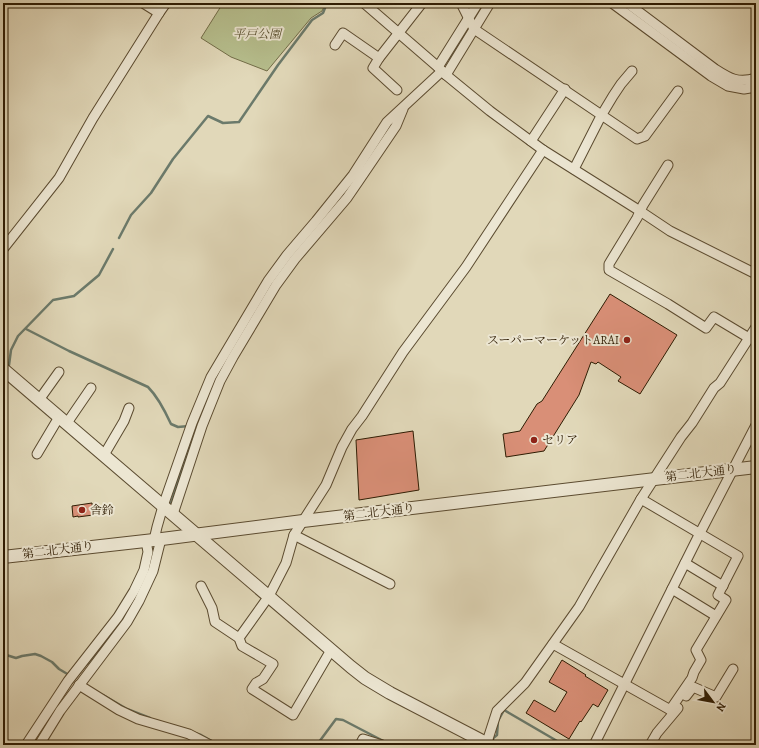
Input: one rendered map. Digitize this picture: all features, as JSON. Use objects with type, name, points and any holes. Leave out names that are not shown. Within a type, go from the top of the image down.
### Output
[{"type":"street","points":[[142,3],[159,13]]},
{"type":"street","points":[[3,249],[59,178],[93,118],[166,3]]},
{"type":"street","points":[[364,3],[490,111],[543,150],[670,231],[756,274]]},
{"type":"street","points":[[397,90],[373,68],[379,58],[422,3]]},
{"type":"street","points":[[461,3],[474,29],[637,139],[645,136],[678,91]]},
{"type":"street","points":[[442,71],[478,3]]},
{"type":"street","points":[[26,745],[75,672],[93,658],[127,622],[140,601],[153,571],[154,540],[163,506],[192,423],[211,377],[272,284],[347,198],[396,126],[405,105],[442,71],[474,29],[490,3]]},
{"type":"street","points":[[612,3],[711,76],[728,86],[744,89],[756,87]]},
{"type":"street","points":[[627,3],[729,78],[740,80],[751,80],[756,78]]},
{"type":"street","points":[[335,45],[343,33],[379,58]]},
{"type":"street","points":[[574,169],[602,116],[621,84],[632,70]]},
{"type":"street","points":[[531,141],[565,89]]},
{"type":"street","points":[[239,638],[268,596],[286,563],[294,535],[326,485],[342,447],[352,429],[362,416],[402,352],[466,267],[543,150]]},
{"type":"street","points":[[668,165],[609,264],[610,270],[706,328],[714,316],[749,338]]},
{"type":"street","points":[[173,514],[202,426],[220,381],[272,284]]},
{"type":"street","points":[[7,372],[365,678],[488,745],[497,711],[525,683],[579,607],[642,499],[681,437],[692,423],[714,388],[720,383],[756,327]]},
{"type":"street","points":[[39,400],[59,372]]},
{"type":"street","points":[[37,454],[63,420],[91,388]]},
{"type":"street","points":[[104,455],[124,421],[129,408]]},
{"type":"street","points":[[594,745],[756,425]]},
{"type":"street","name":"第二北大通り","points":[[3,557],[756,467]]},
{"type":"street","points":[[642,499],[738,556],[718,595],[726,600],[696,650],[701,660],[692,678],[650,745]]},
{"type":"street","points":[[294,535],[390,584]]},
{"type":"street","points":[[39,745],[60,711],[81,682],[93,658],[134,591],[144,570],[148,552],[154,540]]},
{"type":"street","points":[[685,563],[723,586]]},
{"type":"street","points":[[202,586],[212,608],[215,622],[239,638],[242,646],[273,664],[264,679],[256,683],[252,689],[293,715],[331,650]]},
{"type":"street","points":[[672,589],[716,616]]},
{"type":"street","points":[[553,644],[672,711]]},
{"type":"street","points":[[672,711],[693,687],[716,696],[734,669]]},
{"type":"street","points":[[81,682],[125,713],[138,719],[189,734],[210,745]]},
{"type":"street","points":[[360,745],[363,739],[382,745]]},
{"type":"green space","name":"平戸公園","points":[[223,3],[324,3],[325,5],[322,11],[311,18],[267,71],[231,57],[201,38]]},
{"type":"building","points":[[610,294],[677,335],[640,394],[618,381],[621,377],[598,362],[596,364],[591,362],[579,395],[544,451],[506,457],[503,434],[520,431],[537,404],[542,401]]},
{"type":"building","points":[[413,431],[419,490],[359,500],[356,440]]},
{"type":"building","points":[[92,503],[93,515],[73,517],[72,506]]},
{"type":"building","points":[[562,660],[608,690],[598,707],[593,704],[569,739],[526,713],[534,700],[555,712],[567,692],[549,682]]},
{"type":"waterway","points":[[119,238],[131,215],[151,193],[173,159],[208,116],[223,123],[239,122],[278,65],[312,20],[323,13],[327,3]]},
{"type":"waterway","points":[[473,21],[485,3]]},
{"type":"waterway","points":[[450,59],[470,27]]},
{"type":"waterway","points":[[7,369],[11,350],[18,336],[53,300],[74,296],[99,275],[113,249]]},
{"type":"waterway","points":[[26,329],[69,351],[148,387],[164,409],[171,424],[178,427],[189,426]]},
{"type":"waterway","points":[[171,503],[196,425],[213,387]]},
{"type":"waterway","points":[[129,609],[135,598]]},
{"type":"waterway","points":[[87,664],[112,635]]},
{"type":"waterway","points":[[3,654],[16,658],[35,654],[52,662],[59,669],[69,675]]},
{"type":"waterway","points":[[103,695],[127,709],[150,718]]},
{"type":"waterway","points":[[491,740],[497,735],[498,721],[504,710],[564,745]]},
{"type":"waterway","points":[[314,745],[319,742],[336,719],[343,720],[391,745]]},
{"type":"waterway","points":[[195,733],[219,745]]},
{"type":"place","name":"スーパーマーケットARAI","points":[[627,340]]},
{"type":"place","name":"セリア","points":[[534,440]]},
{"type":"place","name":"舎鈴","points":[[82,510]]}]
